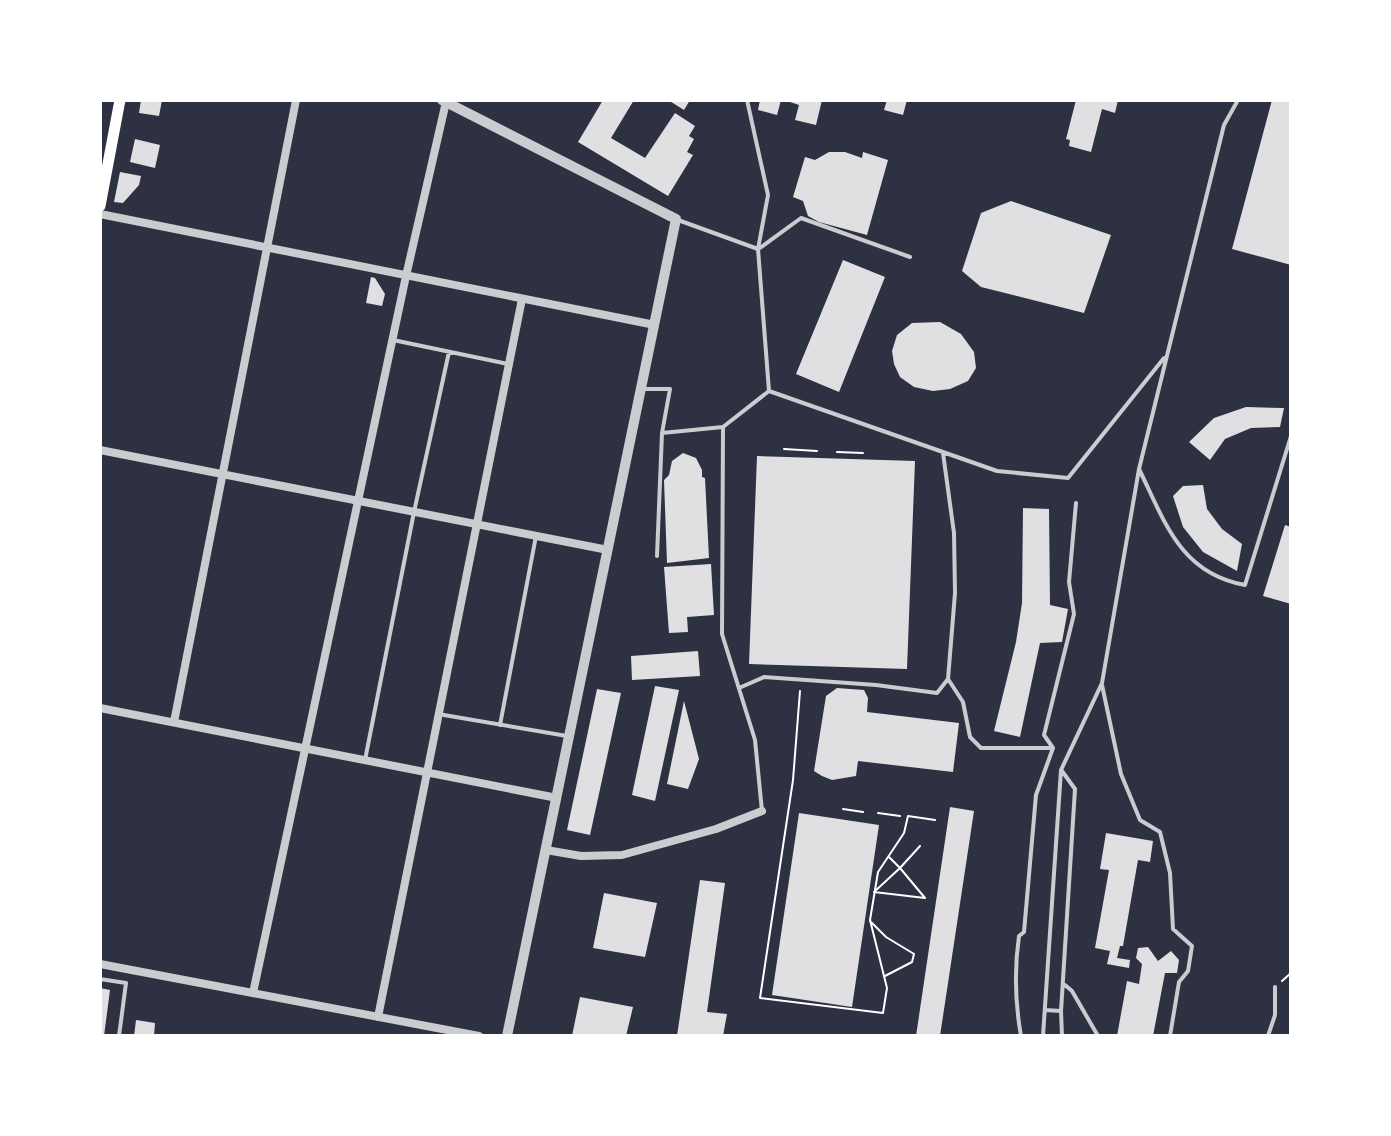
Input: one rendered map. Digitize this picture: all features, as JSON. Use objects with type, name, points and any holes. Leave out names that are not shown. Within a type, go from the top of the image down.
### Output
[{"type":"main road","points":[[100,206],[120,100]]},
{"type":"street","points":[[174,722],[296,100]]},
{"type":"street","points":[[253,993],[444,101],[676,219],[507,1036]]},
{"type":"street","points":[[100,214],[655,325]]},
{"type":"street","points":[[378,1017],[522,299]]},
{"type":"street","points":[[100,450],[608,550]]},
{"type":"street","points":[[100,708],[557,798]]},
{"type":"street","points":[[546,850],[581,856],[622,855],[716,829],[762,811]]},
{"type":"street","points":[[100,964],[479,1036]]},
{"type":"lane","points":[[747,100],[768,195],[758,249],[769,391]]},
{"type":"lane","points":[[1043,1036],[1061,770],[1102,683],[1139,469],[1165,356],[1224,125],[1238,100]]},
{"type":"lane","points":[[758,249],[801,218],[910,257]]},
{"type":"lane","points":[[676,219],[758,249]]},
{"type":"lane","points":[[1291,302],[1291,325]]},
{"type":"lane","points":[[393,340],[509,364]]},
{"type":"lane","points":[[365,760],[449,352]]},
{"type":"lane","points":[[769,391],[997,471],[1068,478],[1165,356]]},
{"type":"lane","points":[[641,389],[670,389],[662,433],[657,556]]},
{"type":"lane","points":[[662,433],[723,427],[769,391]]},
{"type":"lane","points":[[723,427],[722,634],[755,740],[762,811]]},
{"type":"lane","points":[[1139,469],[1174,540],[1197,565],[1224,581],[1245,585],[1291,436]]},
{"type":"lane","points":[[739,688],[764,677],[937,693],[948,679],[955,593],[954,533],[943,453]]},
{"type":"lane","points":[[1053,748],[1044,735],[1074,614],[1069,582],[1076,503]]},
{"type":"lane","points":[[500,725],[536,536]]},
{"type":"lane","points":[[948,679],[963,702],[970,737],[981,748],[1053,748]]},
{"type":"lane","points":[[1102,683],[1121,774],[1140,820],[1160,832],[1170,873],[1173,929],[1192,946],[1188,971],[1179,982],[1170,1036]]},
{"type":"lane","points":[[438,714],[569,737]]},
{"type":"lane","points":[[1021,1036],[1015,999],[1017,948],[1019,936],[1024,932],[1036,795],[1053,748]]},
{"type":"lane","points":[[1061,770],[1075,789],[1062,1036]]},
{"type":"lane","points":[[100,979],[126,983],[119,1036]]},
{"type":"lane","points":[[1064,984],[1072,991],[1098,1036]]},
{"type":"lane","points":[[1268,1036],[1275,1015],[1275,987]]},
{"type":"lane","points":[[1045,1010],[1061,1011]]},
{"type":"path","points":[[784,449],[817,451]]},
{"type":"path","points":[[837,452],[863,453]]},
{"type":"path","points":[[800,691],[793,780],[760,998],[883,1013],[887,988],[870,920],[878,872],[904,833],[908,816],[935,820]]},
{"type":"path","points":[[843,809],[863,812]]},
{"type":"path","points":[[878,813],[900,816]]},
{"type":"path","points":[[874,892],[920,846]]},
{"type":"path","points":[[874,892],[925,898],[888,857]]},
{"type":"path","points":[[870,920],[886,937],[914,954],[912,962],[884,976]]},
{"type":"path","points":[[1275,987],[1291,973]]},
{"type":"building","points":[[141,100],[162,100],[159,116],[139,113]]},
{"type":"building","points":[[603,100],[634,100],[611,138],[645,158],[675,113],[695,126],[689,136],[694,139],[687,152],[693,155],[668,196],[578,142]]},
{"type":"building","points":[[668,100],[690,100],[684,110]]},
{"type":"building","points":[[760,100],[781,100],[777,115],[758,110]]},
{"type":"building","points":[[784,100],[822,100],[816,125],[795,120],[799,105]]},
{"type":"building","points":[[887,100],[907,100],[903,115],[884,110]]},
{"type":"building","points":[[1076,100],[1118,100],[1115,113],[1102,109],[1091,152],[1069,146],[1070,140],[1066,139]]},
{"type":"building","points":[[1272,100],[1291,100],[1291,265],[1232,249]]},
{"type":"building","points":[[135,139],[160,145],[155,168],[130,162]]},
{"type":"building","points":[[829,152],[845,152],[862,158],[863,152],[888,160],[867,235],[819,222],[808,216],[803,201],[793,197],[805,157],[815,160]]},
{"type":"building","points":[[120,172],[141,176],[139,185],[123,203],[114,202]]},
{"type":"building","points":[[1011,201],[1111,235],[1084,313],[981,287],[962,271],[981,213]]},
{"type":"building","points":[[843,260],[885,277],[839,392],[796,374]]},
{"type":"building","points":[[371,277],[375,278],[385,294],[382,306],[366,303]]},
{"type":"building","points":[[940,322],[961,334],[974,352],[976,368],[968,381],[950,389],[933,391],[914,387],[900,377],[894,364],[892,351],[897,335],[912,323]]},
{"type":"building","points":[[1246,407],[1284,408],[1280,427],[1251,428],[1225,439],[1210,460],[1189,442],[1214,418]]},
{"type":"building","points":[[683,453],[696,458],[705,478],[709,558],[667,563],[664,480],[669,475],[672,461]]},
{"type":"building","points":[[757,456],[915,461],[907,669],[749,664]]},
{"type":"building","points":[[1203,485],[1207,509],[1222,529],[1242,544],[1237,571],[1203,552],[1183,527],[1173,496],[1183,486]]},
{"type":"building","points":[[1023,508],[1049,509],[1050,605],[1068,609],[1062,642],[1040,643],[1020,737],[994,731],[1016,642],[1022,603]]},
{"type":"building","points":[[1285,525],[1291,527],[1291,604],[1263,596]]},
{"type":"building","points":[[711,564],[714,615],[687,617],[688,632],[669,633],[664,567]]},
{"type":"building","points":[[698,651],[700,676],[632,680],[631,656]]},
{"type":"building","points":[[655,686],[679,690],[655,801],[632,795]]},
{"type":"building","points":[[837,688],[864,690],[868,698],[867,712],[959,723],[953,772],[858,761],[856,776],[832,780],[814,771],[826,696]]},
{"type":"building","points":[[597,689],[621,693],[590,835],[567,830]]},
{"type":"building","points":[[684,701],[699,759],[688,789],[667,784]]},
{"type":"building","points":[[950,807],[974,811],[940,1036],[916,1036]]},
{"type":"building","points":[[799,813],[879,825],[852,1007],[772,995]]},
{"type":"building","points":[[1106,833],[1153,841],[1150,862],[1138,860],[1123,946],[1120,946],[1117,958],[1130,960],[1129,968],[1107,964],[1110,951],[1095,948],[1109,870],[1100,869]]},
{"type":"building","points":[[700,880],[725,883],[707,1012],[727,1014],[723,1036],[677,1036]]},
{"type":"building","points":[[604,893],[657,903],[645,957],[593,948]]},
{"type":"building","points":[[1148,947],[1158,961],[1171,951],[1179,960],[1177,973],[1165,973],[1153,1036],[1117,1036],[1127,981],[1139,984],[1142,964],[1136,958],[1138,948]]},
{"type":"building","points":[[100,988],[110,990],[104,1036],[100,1036]]},
{"type":"building","points":[[580,997],[633,1007],[626,1036],[572,1036]]},
{"type":"building","points":[[136,1020],[155,1023],[154,1036],[134,1036]]}]
